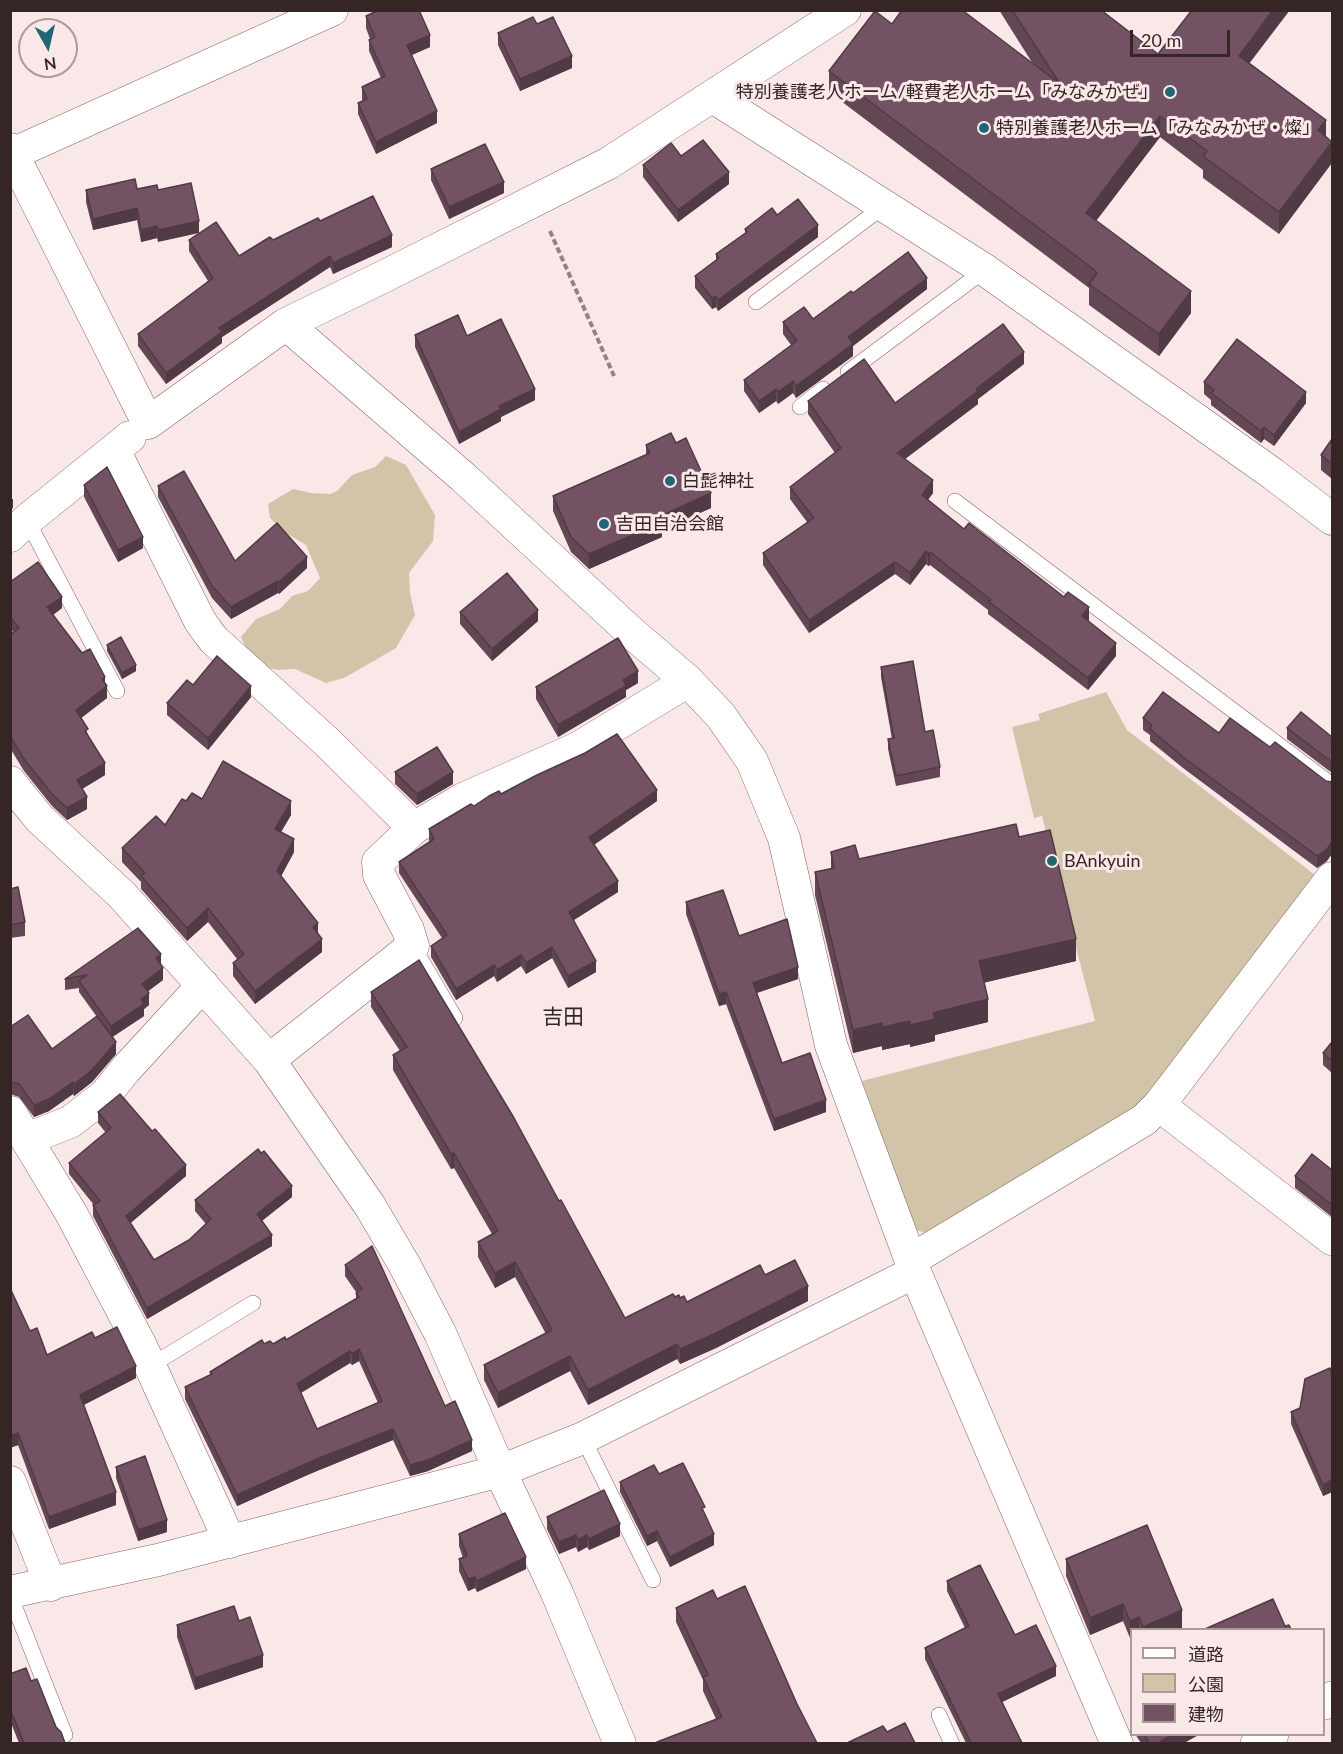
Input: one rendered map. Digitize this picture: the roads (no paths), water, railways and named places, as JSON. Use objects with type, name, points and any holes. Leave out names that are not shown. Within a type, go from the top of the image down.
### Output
[{"type":"street","points":[[148,423],[11,153],[332,10]]},
{"type":"street","points":[[19,528],[148,423],[286,324],[609,163],[845,10]]},
{"type":"street","points":[[713,97],[985,270],[1263,467],[1332,519]]},
{"type":"street","points":[[286,324],[463,477],[632,633],[688,681],[721,716],[752,761],[784,838],[831,1045],[913,1266],[1117,1743]]},
{"type":"street","points":[[114,450],[200,621],[214,640],[327,742],[414,828]]},
{"type":"street","points":[[269,1060],[413,946],[408,930],[379,875],[378,862],[414,828],[463,799],[578,748],[688,681]]},
{"type":"street","points":[[10,782],[39,818],[122,895],[269,1060],[370,1206],[440,1333],[500,1471],[558,1593],[620,1743]]},
{"type":"street","points":[[10,1594],[230,1542],[500,1471],[583,1438],[913,1266],[1144,1120],[1159,1105],[1332,878]]},
{"type":"street","points":[[16,1123],[70,1122],[105,1095],[203,985]]},
{"type":"street","points":[[1159,1105],[1332,1239]]},
{"type":"street","points":[[16,1123],[71,1213],[150,1366],[230,1542]]},
{"type":"street","points":[[10,1482],[51,1585]]},
{"type":"lane","points":[[756,302],[884,206]]},
{"type":"lane","points":[[800,407],[985,270]]},
{"type":"lane","points":[[955,501],[1332,785]]},
{"type":"lane","points":[[19,528],[117,691]]},
{"type":"lane","points":[[413,946],[454,1018]]},
{"type":"lane","points":[[150,1366],[253,1303]]},
{"type":"lane","points":[[583,1438],[653,1581]]},
{"type":"lane","points":[[10,1594],[65,1735]]},
{"type":"lane","points":[[939,1715],[952,1743]]},
{"type":"place","name":"特別養護老人ホーム/軽費老人ホーム「みなみかぜ」","points":[[1170,92]]},
{"type":"place","name":"特別養護老人ホーム「みなみかぜ・燦」","points":[[984,128]]},
{"type":"place","name":"白髭神社","points":[[670,481]]},
{"type":"place","name":"吉田自治会館","points":[[604,524]]},
{"type":"place","name":"BAnkyuin","points":[[1052,861]]},
{"type":"district","name":"吉田","points":[[563,1017]]}]
